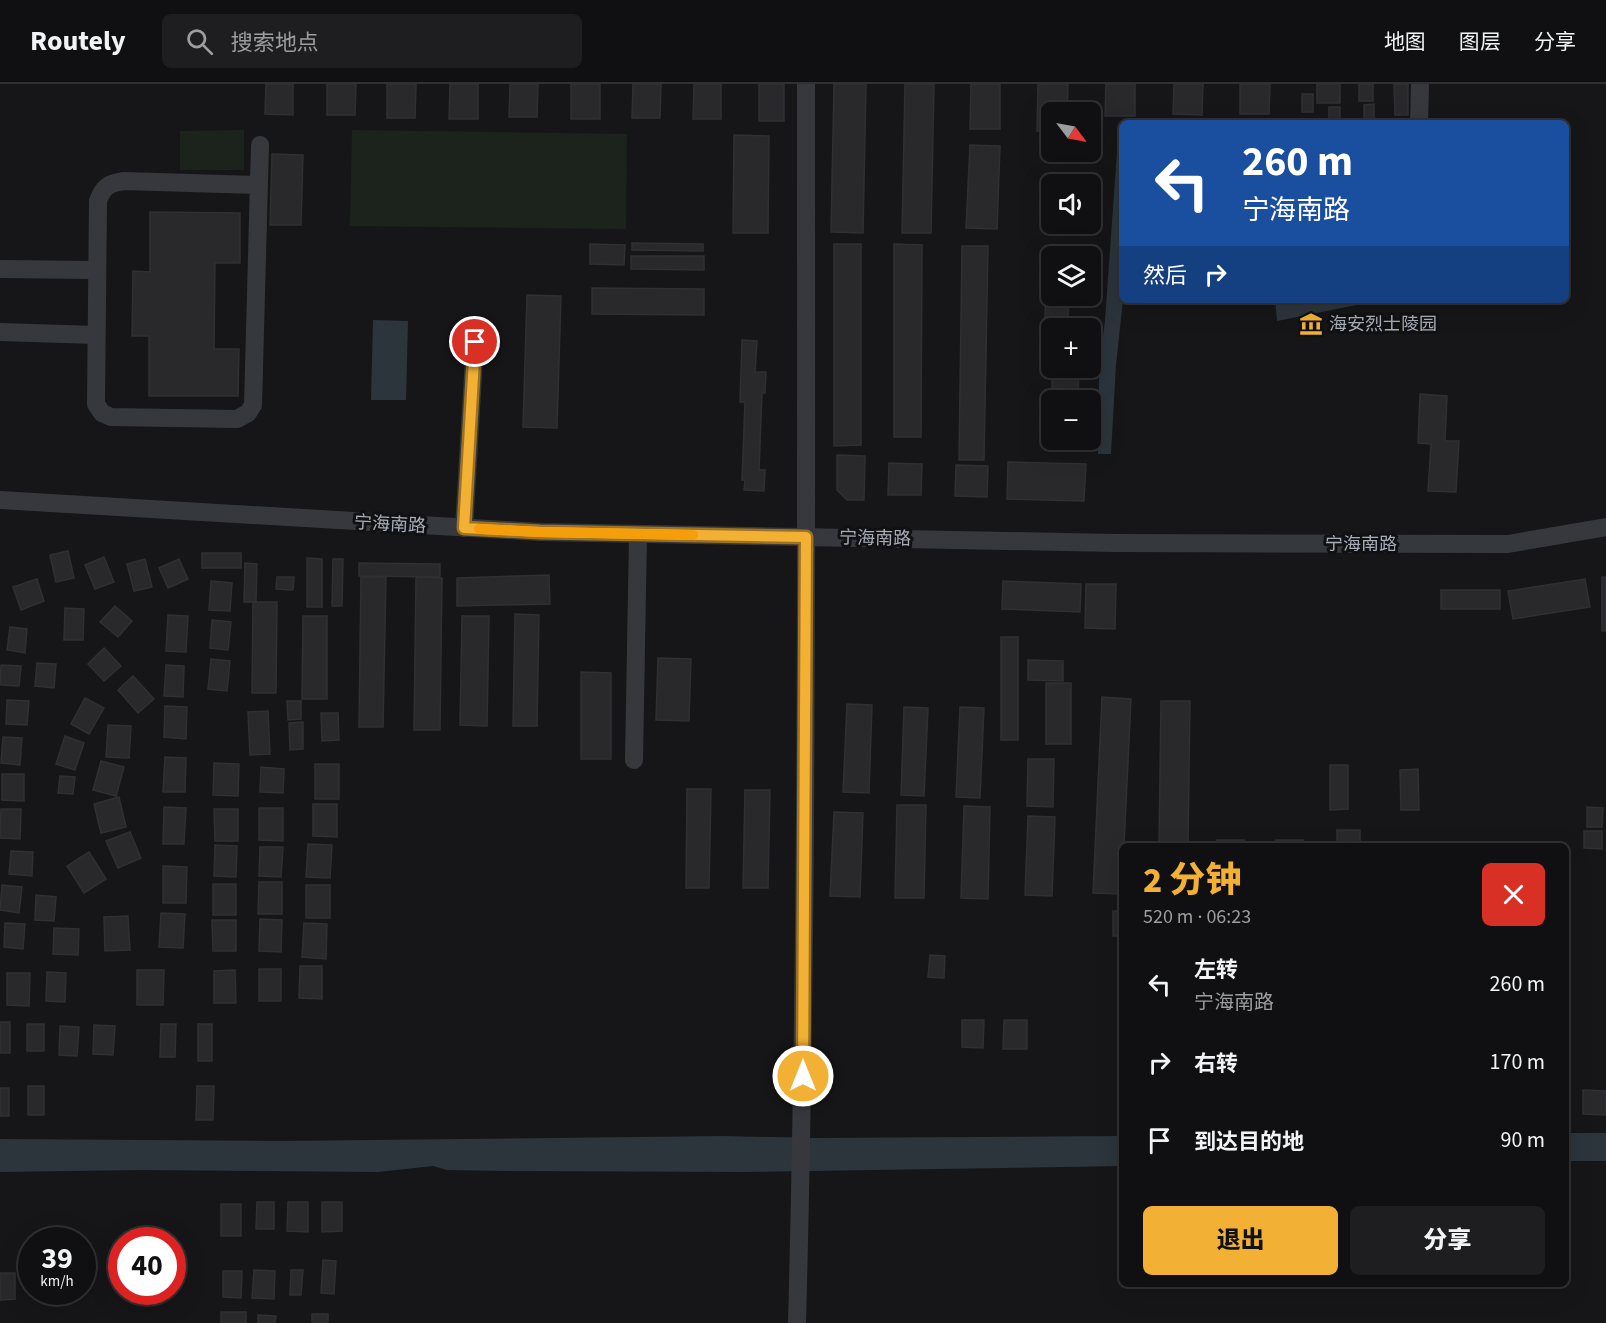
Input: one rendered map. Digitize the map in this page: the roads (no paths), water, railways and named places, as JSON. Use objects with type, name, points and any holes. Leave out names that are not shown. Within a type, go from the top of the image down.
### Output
[{"type":"street","points":[[797,1323],[802,1130],[806,84]]},
{"type":"street","points":[[1419,120],[1420,84]]},
{"type":"street","points":[[259,185],[124,181],[111,183],[102,190],[98,201],[96,404],[102,413],[111,417],[237,419],[248,413],[253,405],[259,185],[260,145]]},
{"type":"street","points":[[0,269],[97,270]]},
{"type":"street","points":[[0,332],[96,335]]},
{"type":"street","points":[[464,528],[475,342]]},
{"type":"street","name":"宁海南路","points":[[0,501],[540,532],[1114,543],[1508,544],[1606,526]]},
{"type":"street","points":[[634,760],[638,534]]},
{"type":"place","name":"海安烈士陵园","points":[[1311,324]]}]
